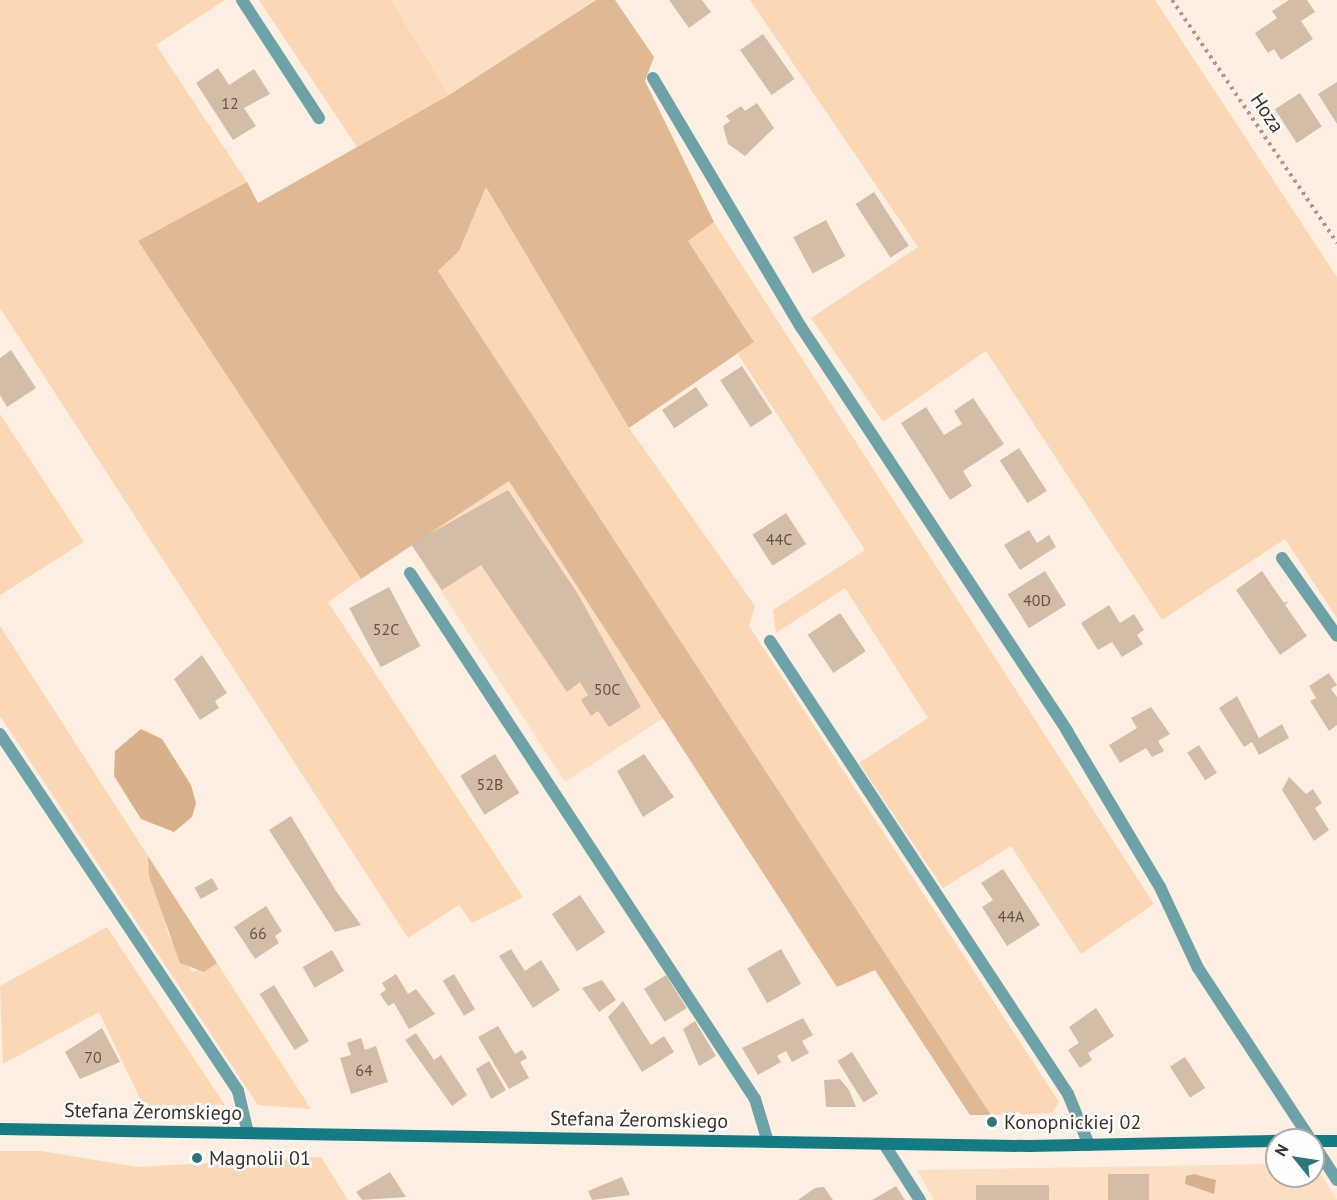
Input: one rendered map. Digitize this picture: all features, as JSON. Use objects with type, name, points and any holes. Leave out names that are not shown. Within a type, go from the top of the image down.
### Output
[{"type":"street","points":[[242,0],[319,118]]},
{"type":"street","points":[[653,78],[801,327],[1067,731],[1161,887],[1198,968],[1303,1128]]},
{"type":"street","points":[[1282,558],[1337,636]]},
{"type":"street","points":[[410,573],[755,1099],[768,1142]]},
{"type":"street","points":[[770,641],[1068,1094],[1089,1145]]},
{"type":"street","points":[[0,734],[238,1091],[248,1133]]},
{"type":"street","name":"Stefana Żeromskiego","points":[[0,1129],[884,1144],[1089,1145],[1265,1142]]},
{"type":"street","points":[[884,1144],[920,1200]]},
{"type":"street","points":[[1325,1161],[1337,1180]]},
{"type":"path","name":"Hoza","points":[[1172,0],[1337,243]]},
{"type":"shaded area","points":[[0,0],[225,0],[156,45],[247,182],[138,241],[361,579],[328,602],[523,897],[472,923],[459,905],[408,938],[0,308]]},
{"type":"shaded area","points":[[259,0],[391,0],[449,95],[357,147]]},
{"type":"shaded area","points":[[391,0],[595,0],[449,95]]},
{"type":"shaded area","points":[[596,0],[615,0],[654,57],[645,81],[714,222],[688,241],[754,342],[629,428],[486,187],[459,251],[438,271],[991,1115],[970,1115],[875,970],[837,987],[509,481],[361,579],[138,241],[247,182],[258,203],[449,95]]},
{"type":"shaded area","points":[[750,0],[1155,0],[1337,277],[1337,618],[1285,539],[1162,620],[986,351],[883,422],[811,318],[918,247]]},
{"type":"shaded area","points":[[486,187],[629,428],[755,606],[749,626],[1059,1102],[1052,1113],[991,1115],[438,271],[459,251]]},
{"type":"shaded area","points":[[714,222],[1154,904],[1081,954],[1011,846],[943,888],[859,763],[928,718],[845,588],[776,633],[773,610],[865,550],[738,354],[754,342],[688,241]]},
{"type":"shaded area","points":[[0,414],[84,542],[0,595]]},
{"type":"shaded area","points":[[509,481],[663,718],[565,782],[411,545]]},
{"type":"shaded area","points":[[0,626],[148,856],[168,934],[192,972],[217,963],[311,1109],[258,1105],[0,716]]},
{"type":"shaded area","points":[[141,729],[162,739],[191,785],[196,803],[192,817],[174,832],[141,819],[114,776],[115,751]]},
{"type":"shaded area","points":[[148,856],[217,963],[204,972],[180,963],[149,876]]},
{"type":"shaded area","points":[[107,927],[225,1105],[143,1105],[99,1012],[3,1064],[0,986]]},
{"type":"shaded area","points":[[0,1151],[41,1151],[137,1167],[321,1157],[348,1200],[0,1200]]},
{"type":"shaded area","points":[[1265,1164],[1265,1188],[1325,1188],[1325,1181],[1337,1200],[934,1200],[917,1170]]},
{"type":"shaded area","points":[[1194,1174],[1216,1180],[1214,1194],[1185,1184],[1186,1176]]},
{"type":"building","points":[[669,0],[702,0],[711,12],[689,28]]},
{"type":"building","points":[[1289,0],[1307,0],[1315,12],[1301,21],[1313,39],[1281,60],[1274,49],[1268,53],[1255,33],[1277,18],[1272,11]]},
{"type":"building","points":[[763,34],[795,79],[772,95],[740,50]]},
{"type":"building","points":[[218,68],[229,85],[254,69],[270,94],[244,108],[256,126],[233,140],[196,83]]},
{"type":"building","points":[[1337,82],[1337,124],[1318,94]]},
{"type":"building","points":[[1300,93],[1322,127],[1297,143],[1275,109]]},
{"type":"building","points":[[757,103],[774,128],[745,156],[728,144],[723,126],[730,121],[726,116],[741,106],[745,111]]},
{"type":"building","points":[[874,192],[909,246],[890,258],[856,204]]},
{"type":"building","points":[[826,220],[845,256],[813,274],[793,237]]},
{"type":"building","points":[[11,350],[36,388],[7,407],[0,395],[0,358]]},
{"type":"building","points":[[742,366],[772,413],[751,427],[720,380]]},
{"type":"building","points":[[696,387],[708,405],[674,428],[662,410]]},
{"type":"building","points":[[973,398],[1004,444],[963,471],[972,486],[950,500],[901,423],[926,407],[944,435],[962,424],[954,411]]},
{"type":"building","points":[[1019,448],[1047,491],[1027,503],[1000,461]]},
{"type":"building","points":[[508,490],[576,591],[641,707],[609,727],[598,711],[591,716],[581,700],[588,695],[580,682],[567,692],[481,565],[442,590],[411,544]]},
{"type":"building","points":[[786,513],[806,544],[773,566],[752,535]]},
{"type":"building","points":[[1029,530],[1037,543],[1049,535],[1056,547],[1020,570],[1004,545]]},
{"type":"building","points":[[1045,571],[1066,605],[1029,628],[1008,594]]},
{"type":"building","points":[[1262,571],[1284,603],[1289,601],[1285,605],[1307,636],[1280,655],[1236,590]]},
{"type":"building","points":[[389,587],[420,646],[381,667],[349,608]]},
{"type":"building","points":[[1109,605],[1120,623],[1134,614],[1144,630],[1137,635],[1143,644],[1122,657],[1112,642],[1098,650],[1081,623]]},
{"type":"building","points":[[840,613],[866,651],[833,673],[808,635]]},
{"type":"building","points":[[202,655],[227,693],[215,701],[219,708],[200,720],[174,679]]},
{"type":"building","points":[[1329,673],[1337,685],[1331,689],[1337,697],[1337,725],[1329,731],[1310,701],[1316,698],[1309,686]]},
{"type":"building","points":[[1237,696],[1259,738],[1282,724],[1289,738],[1259,755],[1252,742],[1244,747],[1219,708]]},
{"type":"building","points":[[1151,707],[1170,734],[1158,741],[1164,751],[1152,757],[1146,748],[1120,763],[1109,745],[1137,728],[1131,718]]},
{"type":"building","points":[[1199,745],[1217,773],[1205,780],[1187,753]]},
{"type":"building","points":[[495,754],[519,793],[485,815],[460,776]]},
{"type":"building","points":[[644,754],[674,797],[643,817],[617,771]]},
{"type":"building","points":[[1289,777],[1306,794],[1313,789],[1322,803],[1315,808],[1329,830],[1314,841],[1282,790]]},
{"type":"building","points":[[291,816],[336,891],[361,925],[335,932],[269,830]]},
{"type":"building","points":[[1003,869],[1040,925],[1007,946],[982,907],[993,900],[981,883]]},
{"type":"building","points":[[212,878],[218,889],[201,899],[195,888]]},
{"type":"building","points":[[580,895],[605,932],[577,951],[552,914]]},
{"type":"building","points":[[266,906],[282,931],[275,936],[279,943],[255,959],[234,927]]},
{"type":"building","points":[[511,949],[525,971],[541,960],[560,990],[533,1008],[499,956]]},
{"type":"building","points":[[781,949],[801,984],[767,1003],[747,968]]},
{"type":"building","points":[[332,950],[344,971],[315,988],[303,967]]},
{"type":"building","points":[[396,974],[408,994],[416,989],[435,1014],[409,1029],[394,1003],[388,1006],[380,994],[386,990],[382,983]]},
{"type":"building","points":[[454,974],[475,1009],[464,1016],[443,981]]},
{"type":"building","points":[[666,975],[687,1008],[665,1022],[644,989]]},
{"type":"building","points":[[602,980],[616,1000],[599,1012],[582,988]]},
{"type":"building","points":[[274,985],[309,1041],[295,1050],[260,994]]},
{"type":"building","points":[[623,1001],[651,1045],[664,1036],[674,1052],[642,1072],[608,1017]]},
{"type":"building","points":[[1096,1008],[1114,1036],[1088,1053],[1092,1060],[1080,1068],[1068,1050],[1079,1043],[1069,1027]]},
{"type":"building","points":[[803,1018],[813,1035],[802,1041],[809,1053],[792,1062],[786,1051],[777,1056],[781,1062],[758,1075],[742,1048]]},
{"type":"building","points":[[695,1021],[716,1056],[699,1066],[683,1029]]},
{"type":"building","points":[[498,1026],[515,1054],[522,1050],[527,1058],[520,1062],[529,1078],[509,1089],[478,1037]]},
{"type":"building","points":[[102,1028],[120,1062],[80,1079],[65,1052]]},
{"type":"building","points":[[416,1033],[434,1060],[441,1055],[467,1095],[452,1106],[405,1040]]},
{"type":"building","points":[[361,1038],[365,1050],[376,1046],[388,1082],[351,1094],[340,1058],[351,1055],[347,1043]]},
{"type":"building","points":[[852,1052],[878,1094],[864,1103],[838,1061]]},
{"type":"building","points":[[1185,1057],[1205,1088],[1190,1098],[1170,1067]]},
{"type":"building","points":[[489,1061],[506,1090],[491,1099],[476,1069]]},
{"type":"building","points":[[840,1079],[849,1090],[856,1107],[826,1107],[824,1080]]},
{"type":"building","points":[[390,1172],[406,1197],[362,1200],[356,1192]]},
{"type":"building","points":[[1108,1174],[1149,1174],[1149,1200],[1108,1200]]},
{"type":"building","points":[[622,1177],[630,1195],[592,1200],[588,1191]]},
{"type":"building","points":[[976,1185],[1049,1185],[1049,1200],[976,1200]]},
{"type":"building","points":[[896,1186],[905,1200],[872,1200]]},
{"type":"building","points":[[824,1187],[833,1200],[798,1200],[815,1188]]},
{"type":"place","name":"Konopnickiej 02","points":[[992,1122]]},
{"type":"place","name":"Magnolii 01","points":[[197,1158]]}]
